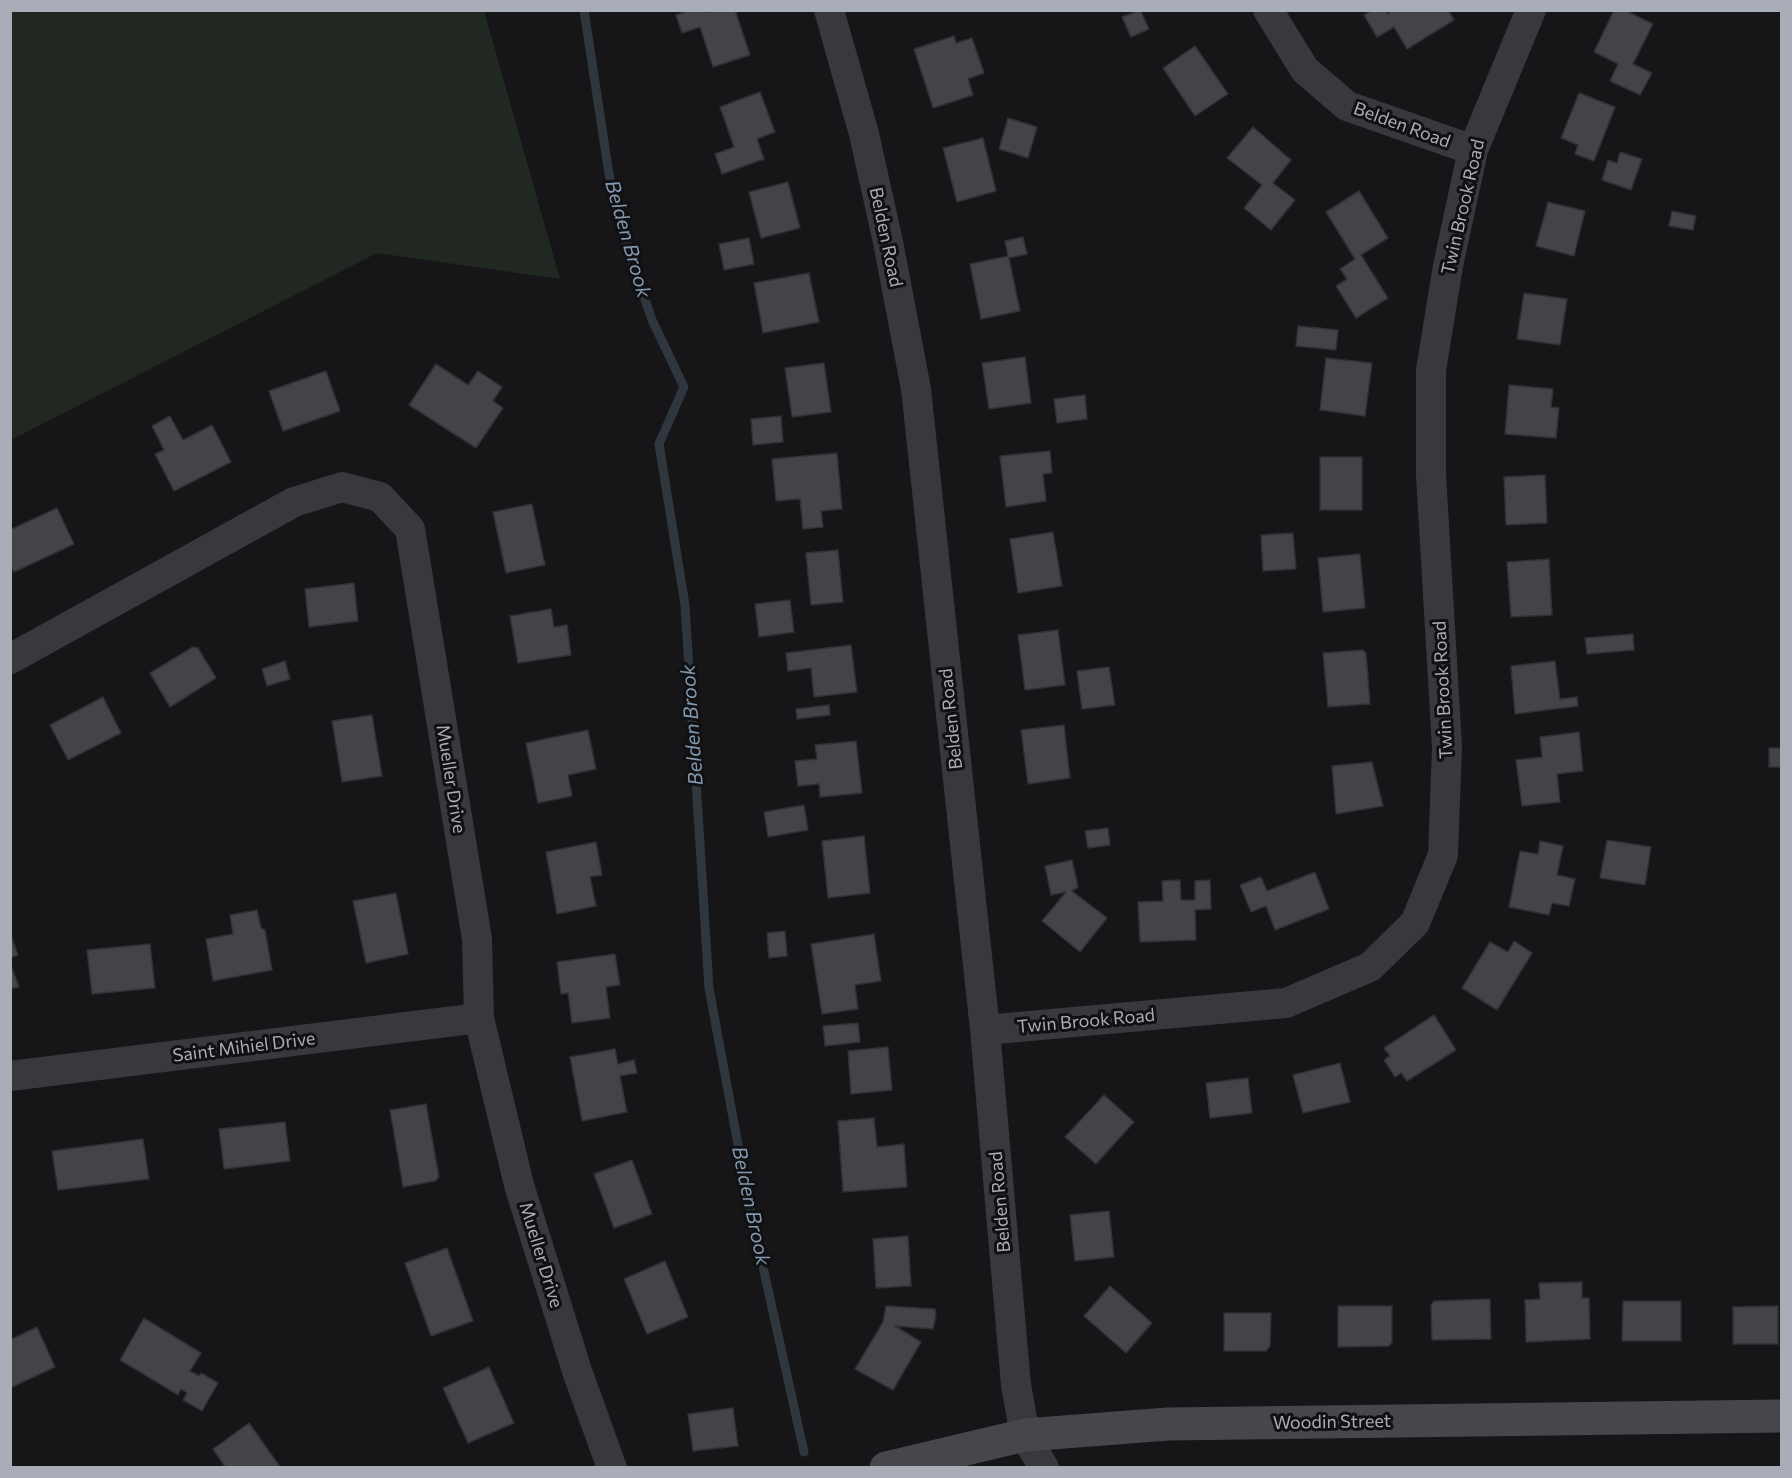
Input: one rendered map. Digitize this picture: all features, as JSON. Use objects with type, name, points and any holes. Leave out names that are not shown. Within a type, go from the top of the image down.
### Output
[{"type":"main road","name":"Woodin Street","points":[[886,1467],[1024,1435],[1168,1424],[1782,1416]]},
{"type":"street","name":"Belden Road","points":[[829,10],[864,134],[888,242],[916,389],[985,1030],[1016,1384],[1024,1435]]},
{"type":"street","name":"Belden Road","points":[[1268,10],[1305,70],[1347,106],[1473,150]]},
{"type":"street","name":"Twin Brook Road","points":[[985,1030],[1286,1003],[1370,967],[1415,923],[1443,855],[1447,747],[1431,475],[1431,370],[1448,266],[1473,150],[1531,10]]},
{"type":"street","name":"Mueller Drive","points":[[10,659],[294,502],[342,487],[380,497],[410,529],[477,939],[479,1018],[519,1185],[577,1371],[612,1467]]},
{"type":"street","name":"Saint Mihiel Drive","points":[[10,1076],[479,1018]]},
{"type":"street","points":[[1024,1435],[1044,1467]]},
{"type":"shaded area","points":[[11,10],[484,11],[560,279],[377,253],[11,440]]},
{"type":"building","points":[[690,10],[704,10],[704,12],[735,10],[750,55],[713,67],[700,27],[682,33],[676,15]]},
{"type":"building","points":[[1140,10],[1149,29],[1131,37],[1122,17]]},
{"type":"building","points":[[1372,10],[1385,10],[1387,14],[1392,10],[1448,10],[1454,20],[1407,49],[1394,27],[1377,37],[1364,15]]},
{"type":"building","points":[[1614,10],[1624,10],[1653,24],[1633,64],[1652,73],[1640,95],[1610,81],[1618,64],[1594,52]]},
{"type":"building","points":[[954,36],[956,43],[972,38],[984,73],[968,79],[973,95],[933,108],[914,49]]},
{"type":"building","points":[[1195,46],[1228,94],[1195,116],[1163,68]]},
{"type":"building","points":[[760,92],[775,132],[757,139],[764,159],[722,174],[715,154],[734,147],[720,107]]},
{"type":"building","points":[[1579,93],[1615,107],[1594,161],[1575,154],[1578,145],[1561,138]]},
{"type":"building","points":[[1008,118],[1037,127],[1028,158],[999,149]]},
{"type":"building","points":[[1253,127],[1291,160],[1273,183],[1295,200],[1271,230],[1244,208],[1262,185],[1227,158]]},
{"type":"building","points":[[983,138],[996,191],[957,202],[943,148]]},
{"type":"building","points":[[1620,152],[1642,159],[1631,190],[1602,180],[1608,160],[1617,163]]},
{"type":"building","points":[[788,182],[800,228],[761,238],[749,192]]},
{"type":"building","points":[[1359,191],[1388,238],[1361,255],[1388,298],[1356,318],[1336,286],[1347,279],[1340,269],[1355,259],[1326,212]]},
{"type":"building","points":[[1548,202],[1585,211],[1574,256],[1536,246]]},
{"type":"building","points":[[1672,211],[1696,216],[1693,230],[1669,226]]},
{"type":"building","points":[[1023,237],[1027,254],[1009,258],[1020,311],[981,319],[970,264],[1008,256],[1005,241]]},
{"type":"building","points":[[749,238],[754,264],[724,270],[719,244]]},
{"type":"building","points":[[809,273],[819,322],[763,333],[754,283]]},
{"type":"building","points":[[1524,293],[1567,299],[1560,345],[1517,339]]},
{"type":"building","points":[[1298,326],[1338,330],[1336,350],[1296,346]]},
{"type":"building","points":[[1025,357],[1031,403],[989,409],[982,363]]},
{"type":"building","points":[[1326,358],[1372,363],[1365,416],[1320,410]]},
{"type":"building","points":[[824,363],[831,412],[792,417],[785,368]]},
{"type":"building","points":[[436,364],[468,385],[478,371],[502,387],[493,401],[503,408],[476,448],[409,405]]},
{"type":"building","points":[[326,371],[340,411],[283,431],[269,391]]},
{"type":"building","points":[[1509,385],[1553,389],[1551,407],[1559,408],[1556,438],[1505,434]]},
{"type":"building","points":[[1085,395],[1087,419],[1057,423],[1054,399]]},
{"type":"building","points":[[170,416],[183,440],[212,425],[231,462],[174,491],[155,454],[164,450],[152,426]]},
{"type":"building","points":[[781,416],[783,442],[753,445],[751,419]]},
{"type":"building","points":[[1050,451],[1052,473],[1043,474],[1046,501],[1006,507],[1000,456]]},
{"type":"building","points":[[837,453],[842,509],[821,511],[823,527],[803,529],[800,499],[776,501],[772,459]]},
{"type":"building","points":[[1320,457],[1362,457],[1362,510],[1320,510]]},
{"type":"building","points":[[1545,475],[1547,523],[1506,525],[1504,477]]},
{"type":"building","points":[[532,504],[545,565],[506,573],[493,512]]},
{"type":"building","points":[[57,508],[74,544],[14,572],[10,565],[10,530]]},
{"type":"building","points":[[1053,532],[1062,586],[1018,593],[1010,539]]},
{"type":"building","points":[[1293,533],[1296,569],[1263,571],[1261,535]]},
{"type":"building","points":[[838,550],[843,602],[811,605],[806,553]]},
{"type":"building","points":[[1360,554],[1365,608],[1323,612],[1318,558]]},
{"type":"building","points":[[1549,559],[1552,615],[1511,617],[1507,562]]},
{"type":"building","points":[[354,583],[358,621],[309,627],[305,589]]},
{"type":"building","points":[[790,600],[794,632],[759,637],[755,604]]},
{"type":"building","points":[[551,609],[554,627],[567,625],[571,655],[518,663],[510,616]]},
{"type":"building","points":[[1058,630],[1065,685],[1025,690],[1018,635]]},
{"type":"building","points":[[1633,634],[1634,650],[1587,654],[1585,638]]},
{"type":"building","points":[[851,645],[857,692],[814,697],[811,668],[788,671],[786,653]]},
{"type":"building","points":[[193,647],[198,648],[216,678],[170,707],[150,673]]},
{"type":"building","points":[[1363,650],[1366,653],[1370,704],[1328,707],[1323,653]]},
{"type":"building","points":[[285,661],[290,679],[267,686],[262,669]]},
{"type":"building","points":[[1555,661],[1560,699],[1577,697],[1578,706],[1515,714],[1511,666]]},
{"type":"building","points":[[1109,667],[1115,705],[1082,709],[1077,671]]},
{"type":"building","points":[[103,697],[121,733],[68,760],[50,725]]},
{"type":"building","points":[[829,705],[830,715],[797,719],[796,709]]},
{"type":"building","points":[[372,715],[382,776],[342,782],[332,721]]},
{"type":"building","points":[[1064,725],[1070,778],[1028,784],[1021,730]]},
{"type":"building","points":[[588,730],[596,769],[568,775],[572,796],[538,803],[526,743]]},
{"type":"building","points":[[1579,732],[1583,771],[1557,774],[1560,802],[1522,806],[1516,760],[1542,757],[1540,737]]},
{"type":"building","points":[[856,741],[862,793],[820,797],[819,784],[798,786],[795,761],[817,759],[815,745]]},
{"type":"building","points":[[1769,748],[1782,748],[1782,767],[1769,767]]},
{"type":"building","points":[[1372,762],[1383,806],[1336,814],[1332,766]]},
{"type":"building","points":[[804,805],[808,830],[768,837],[764,812]]},
{"type":"building","points":[[1108,828],[1110,845],[1088,848],[1085,831]]},
{"type":"building","points":[[864,836],[870,893],[828,898],[822,841]]},
{"type":"building","points":[[1607,840],[1651,847],[1645,885],[1600,878]]},
{"type":"building","points":[[1540,841],[1563,846],[1557,875],[1575,879],[1569,906],[1552,903],[1549,915],[1509,907],[1520,851],[1538,854]]},
{"type":"building","points":[[596,842],[602,875],[590,877],[596,906],[557,914],[546,852]]},
{"type":"building","points":[[1072,860],[1078,887],[1072,891],[1107,918],[1080,952],[1042,921],[1066,892],[1051,895],[1045,866]]},
{"type":"building","points":[[1315,872],[1329,909],[1275,930],[1266,906],[1251,912],[1240,885],[1261,877],[1267,891]]},
{"type":"building","points":[[1180,880],[1181,900],[1195,900],[1195,881],[1210,880],[1211,909],[1195,910],[1196,940],[1140,942],[1138,902],[1163,901],[1162,881]]},
{"type":"building","points":[[396,893],[408,954],[366,963],[353,901]]},
{"type":"building","points":[[257,910],[261,928],[265,930],[272,970],[213,981],[206,939],[233,934],[230,915]]},
{"type":"building","points":[[785,931],[787,956],[769,958],[767,933]]},
{"type":"building","points":[[10,933],[18,955],[10,958]]},
{"type":"building","points":[[874,934],[881,981],[855,985],[858,1009],[822,1014],[811,944]]},
{"type":"building","points":[[1514,941],[1532,953],[1497,1010],[1462,988],[1490,942],[1508,952]]},
{"type":"building","points":[[150,944],[155,988],[92,994],[87,950]]},
{"type":"building","points":[[615,954],[620,985],[606,987],[610,1018],[572,1023],[568,993],[561,994],[557,962]]},
{"type":"building","points":[[10,963],[19,987],[10,989]]},
{"type":"building","points":[[1434,1015],[1456,1050],[1407,1081],[1401,1073],[1395,1077],[1384,1060],[1390,1056],[1384,1048]]},
{"type":"building","points":[[858,1023],[860,1042],[825,1046],[823,1026]]},
{"type":"building","points":[[888,1047],[892,1090],[851,1094],[848,1051]]},
{"type":"building","points":[[615,1049],[618,1064],[634,1060],[637,1073],[620,1076],[627,1112],[582,1121],[570,1057]]},
{"type":"building","points":[[1340,1063],[1350,1102],[1303,1113],[1293,1075]]},
{"type":"building","points":[[1248,1078],[1252,1113],[1210,1118],[1206,1083]]},
{"type":"building","points":[[1104,1095],[1134,1122],[1096,1164],[1065,1137]]},
{"type":"building","points":[[426,1104],[439,1177],[435,1181],[403,1187],[390,1110]]},
{"type":"building","points":[[874,1118],[877,1147],[904,1144],[907,1187],[843,1192],[838,1121]]},
{"type":"building","points":[[285,1122],[290,1161],[224,1169],[219,1129]]},
{"type":"building","points":[[143,1139],[149,1179],[58,1190],[52,1151]]},
{"type":"building","points":[[632,1160],[652,1214],[614,1228],[594,1174]]},
{"type":"building","points":[[1109,1211],[1114,1257],[1075,1261],[1070,1215]]},
{"type":"building","points":[[908,1236],[911,1286],[876,1288],[873,1239]]},
{"type":"building","points":[[447,1248],[473,1321],[431,1336],[405,1263]]},
{"type":"building","points":[[665,1261],[688,1317],[647,1334],[624,1279]]},
{"type":"building","points":[[1582,1282],[1582,1298],[1589,1298],[1590,1339],[1526,1342],[1525,1300],[1540,1299],[1539,1283]]},
{"type":"building","points":[[1110,1286],[1152,1323],[1126,1353],[1084,1316]]},
{"type":"building","points":[[1490,1299],[1491,1339],[1432,1340],[1431,1305],[1434,1301]]},
{"type":"building","points":[[1623,1301],[1681,1301],[1681,1341],[1622,1341]]},
{"type":"building","points":[[886,1306],[935,1309],[936,1315],[933,1329],[895,1326],[921,1342],[893,1390],[855,1369],[883,1322]]},
{"type":"building","points":[[1338,1306],[1392,1306],[1392,1342],[1389,1346],[1338,1347]]},
{"type":"building","points":[[1778,1306],[1778,1344],[1733,1344],[1733,1307]]},
{"type":"building","points":[[1224,1313],[1271,1313],[1270,1346],[1266,1351],[1224,1351]]},
{"type":"building","points":[[144,1318],[201,1353],[190,1371],[199,1376],[201,1373],[218,1383],[202,1411],[183,1400],[187,1393],[181,1389],[178,1395],[120,1360]]},
{"type":"building","points":[[37,1327],[55,1367],[10,1388],[10,1340]]},
{"type":"building","points":[[489,1367],[514,1423],[468,1443],[443,1388]]},
{"type":"building","points":[[733,1408],[738,1446],[693,1451],[688,1414]]},
{"type":"building","points":[[249,1423],[281,1468],[226,1468],[213,1449]]},
{"type":"waterway","name":"Belden Brook","points":[[584,10],[609,174],[628,250],[652,320],[684,387],[659,444],[685,605],[709,988],[748,1199],[804,1452]]}]
